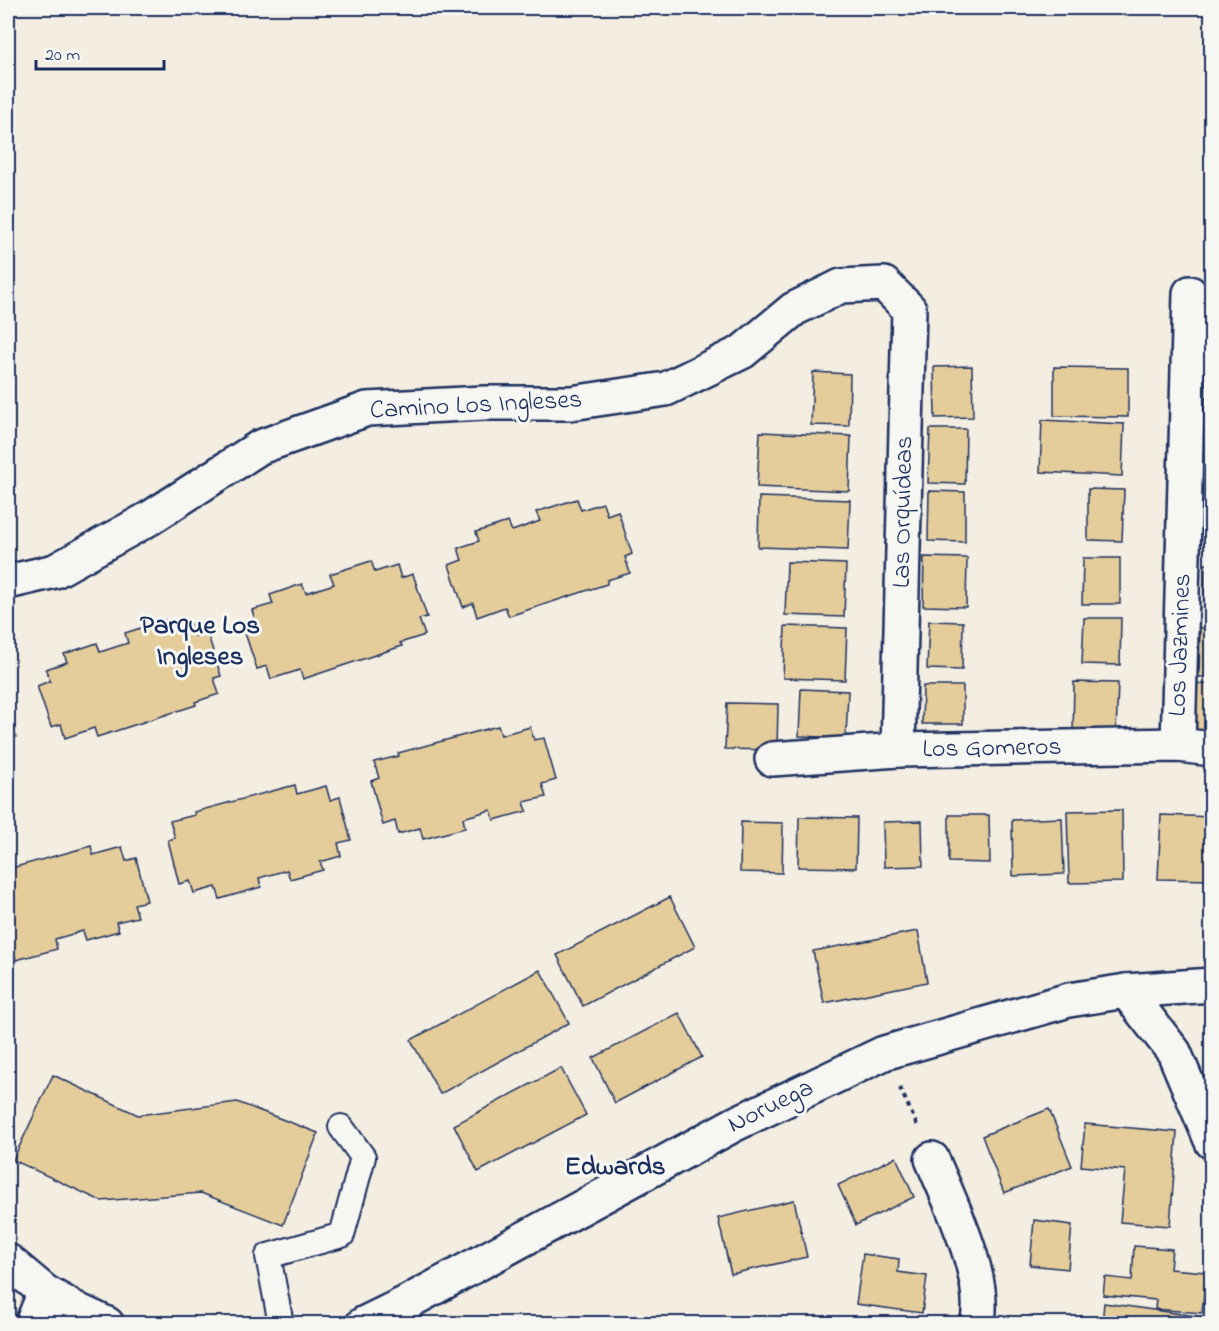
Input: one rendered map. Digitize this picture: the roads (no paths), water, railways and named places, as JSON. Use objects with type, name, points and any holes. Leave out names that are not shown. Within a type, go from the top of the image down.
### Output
[{"type":"street","name":"Camino Los Ingleses","points":[[8,582],[55,571],[150,519],[260,447],[367,409],[484,403],[571,403],[666,389],[742,352],[794,309],[841,286],[884,284]]},
{"type":"street","name":"Las Orquídeas","points":[[884,284],[909,309],[898,750]]},
{"type":"street","name":"Los Jazmines","points":[[1178,745],[1190,293]]},
{"type":"street","name":"Los Gomeros","points":[[772,759],[898,750],[1178,745],[1212,749]]},
{"type":"street","name":"Noruega","points":[[363,1323],[406,1303],[735,1124],[884,1053],[1069,1000],[1126,991],[1212,985]]},
{"type":"street","points":[[1126,991],[1174,1052],[1212,1142]]},
{"type":"street","points":[[933,1159],[975,1270],[979,1316],[977,1323]]},
{"type":"street","points":[[8,1261],[45,1292],[107,1323]]},
{"type":"street","points":[[32,1323],[45,1292]]},
{"type":"lane","points":[[281,1323],[268,1256],[342,1235],[363,1157],[341,1127]]},
{"type":"district","name":"Parque Los Ingleses","points":[[200,642]]},
{"type":"district","name":"Edwards","points":[[615,1167]]}]
